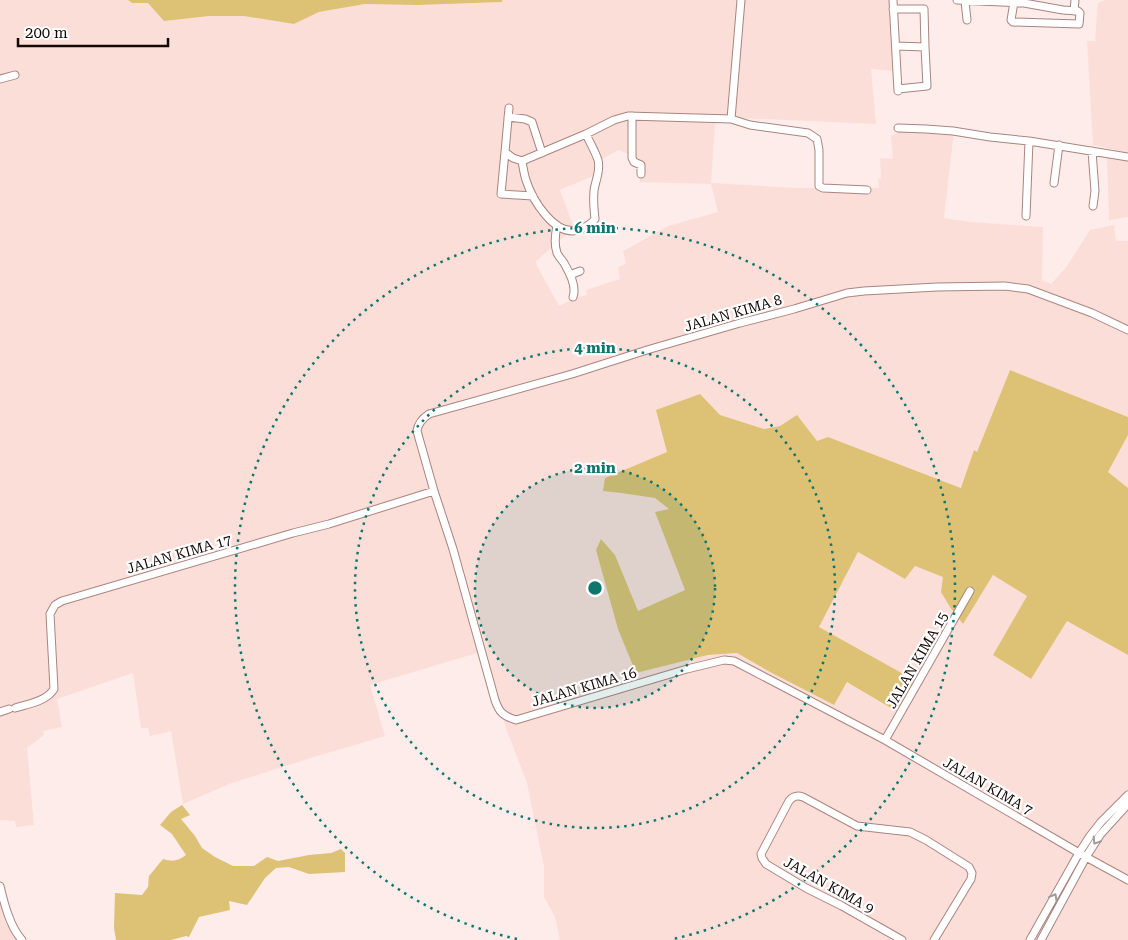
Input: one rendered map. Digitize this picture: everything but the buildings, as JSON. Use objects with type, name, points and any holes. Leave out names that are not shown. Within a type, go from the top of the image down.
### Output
[{"type":"street","points":[[731,118],[741,0]]},
{"type":"street","points":[[893,0],[893,9],[898,90],[928,86],[924,9],[893,9]]},
{"type":"street","points":[[957,0],[1014,2],[1075,11],[1080,13],[1079,25],[1018,24],[1011,20],[1014,2]]},
{"type":"street","points":[[1075,0],[1075,11]]},
{"type":"street","points":[[965,1],[967,20]]},
{"type":"street","points":[[896,46],[926,47]]},
{"type":"street","points":[[0,79],[14,76]]},
{"type":"street","points":[[509,108],[501,194],[533,196]]},
{"type":"street","points":[[632,116],[632,158],[640,166],[641,174]]},
{"type":"street","points":[[505,152],[513,158],[522,161],[614,120],[632,116],[731,118],[750,125],[808,133],[817,139],[819,150],[819,186],[823,188],[867,190]]},
{"type":"street","points":[[508,117],[525,119],[532,122],[542,153]]},
{"type":"street","points":[[898,128],[953,131],[1128,156]]},
{"type":"street","points":[[522,161],[526,180],[533,196],[548,218],[564,229],[578,230],[591,224],[595,219],[593,198],[599,165],[586,134]]},
{"type":"street","points":[[1026,216],[1029,141]]},
{"type":"street","points":[[1054,183],[1059,145]]},
{"type":"street","points":[[1092,150],[1095,192],[1093,206]]},
{"type":"street","points":[[557,226],[554,240],[558,254],[570,274],[574,291],[573,297]]},
{"type":"street","points":[[570,274],[580,270]]},
{"type":"street","name":"JALAN KIMA 8","points":[[434,491],[416,431],[420,422],[429,414],[847,293],[937,287],[1005,286],[1028,289],[1128,330]]},
{"type":"street","name":"JALAN KIMA 17","points":[[0,712],[45,698],[53,692],[50,614],[54,606],[62,601],[329,524],[434,491]]},
{"type":"street","name":"JALAN KIMA 16","points":[[434,491],[453,549],[495,700],[498,708],[508,717],[516,720],[687,670],[729,660],[885,740]]},
{"type":"street","name":"JALAN KIMA 15","points":[[885,740],[970,592]]},
{"type":"street","name":"JALAN KIMA 7","points":[[885,740],[1128,880]]},
{"type":"street","points":[[1030,940],[1079,853],[1101,822],[1128,795]]},
{"type":"street","name":"JALAN KIMA 9","points":[[902,940],[766,864],[761,854],[792,798],[804,796],[857,826],[910,832],[969,867],[972,873],[971,879],[934,940]]},
{"type":"street","points":[[1041,940],[1100,835],[1128,804]]},
{"type":"street","points":[[0,886],[3,901],[17,934],[22,940]]},
{"type":"shaded area","points":[[0,0],[128,0],[132,3],[148,3],[209,16],[246,16],[294,24],[319,12],[365,4],[418,5],[502,2],[502,0],[890,0],[894,71],[871,69],[876,124],[738,118],[715,124],[711,183],[797,188],[879,188],[878,179],[881,179],[880,158],[893,159],[891,136],[907,129],[953,132],[944,218],[970,222],[1043,227],[1042,280],[1051,284],[1067,266],[1090,230],[1114,225],[1116,241],[1128,241],[1128,417],[1010,370],[977,452],[974,451],[962,488],[828,437],[817,441],[780,426],[764,429],[720,415],[667,452],[605,478],[603,491],[655,498],[670,509],[655,512],[685,590],[638,612],[615,555],[601,539],[596,550],[636,673],[708,655],[737,653],[834,705],[847,682],[915,681],[819,627],[858,552],[905,579],[915,566],[943,577],[963,623],[993,575],[1027,596],[993,655],[1030,679],[1067,621],[1128,655],[1128,940],[560,940],[555,917],[544,897],[544,867],[527,783],[507,731],[483,656],[477,653],[370,685],[385,736],[229,784],[183,804],[171,731],[150,736],[148,728],[141,728],[133,673],[57,699],[62,727],[43,731],[44,735],[27,748],[34,825],[16,827],[15,821],[0,820]],"holes":[[[618,150],[631,155],[638,165],[640,182],[711,184],[718,212],[668,226],[623,251],[626,264],[618,267],[620,279],[586,290],[587,295],[559,306],[536,261],[574,228],[560,190],[602,172],[601,160]]]},
{"type":"shaded area","points":[[128,0],[502,0],[502,2],[418,5],[365,4],[319,12],[294,24],[244,16],[209,16],[164,21],[148,3],[132,3]]},
{"type":"shaded area","points":[[1105,0],[1128,0],[1128,153],[1093,145],[1087,41],[1095,41],[1098,3]]},
{"type":"shaded area","points":[[1107,157],[1128,160],[1128,217],[1109,220]]},
{"type":"shaded area","points":[[1010,370],[1128,417],[1128,435],[1108,472],[1128,488],[1128,655],[1067,621],[1031,679],[993,655],[1027,596],[993,575],[963,624],[941,592],[943,577],[915,566],[905,579],[858,552],[819,627],[916,681],[896,711],[847,682],[834,705],[737,653],[708,655],[636,673],[618,629],[596,550],[601,539],[615,555],[638,611],[685,590],[655,512],[669,509],[655,498],[603,491],[605,478],[667,452],[656,410],[700,394],[720,415],[764,429],[780,426],[797,415],[817,441],[828,437],[961,488],[974,450],[977,452]]},
{"type":"shaded area","points":[[1128,435],[1128,488],[1108,472]]},
{"type":"shaded area","points":[[182,805],[190,815],[181,819],[202,848],[233,866],[254,866],[267,857],[278,861],[331,853],[341,849],[345,853],[345,872],[309,874],[289,867],[276,868],[265,878],[247,905],[229,901],[230,910],[199,917],[189,937],[171,940],[116,940],[114,928],[115,893],[142,895],[148,887],[149,876],[163,859],[175,860],[186,855],[172,834],[160,825],[171,812]]},
{"type":"shaded area","points":[[0,901],[6,925],[13,925],[20,940],[0,940]]}]
